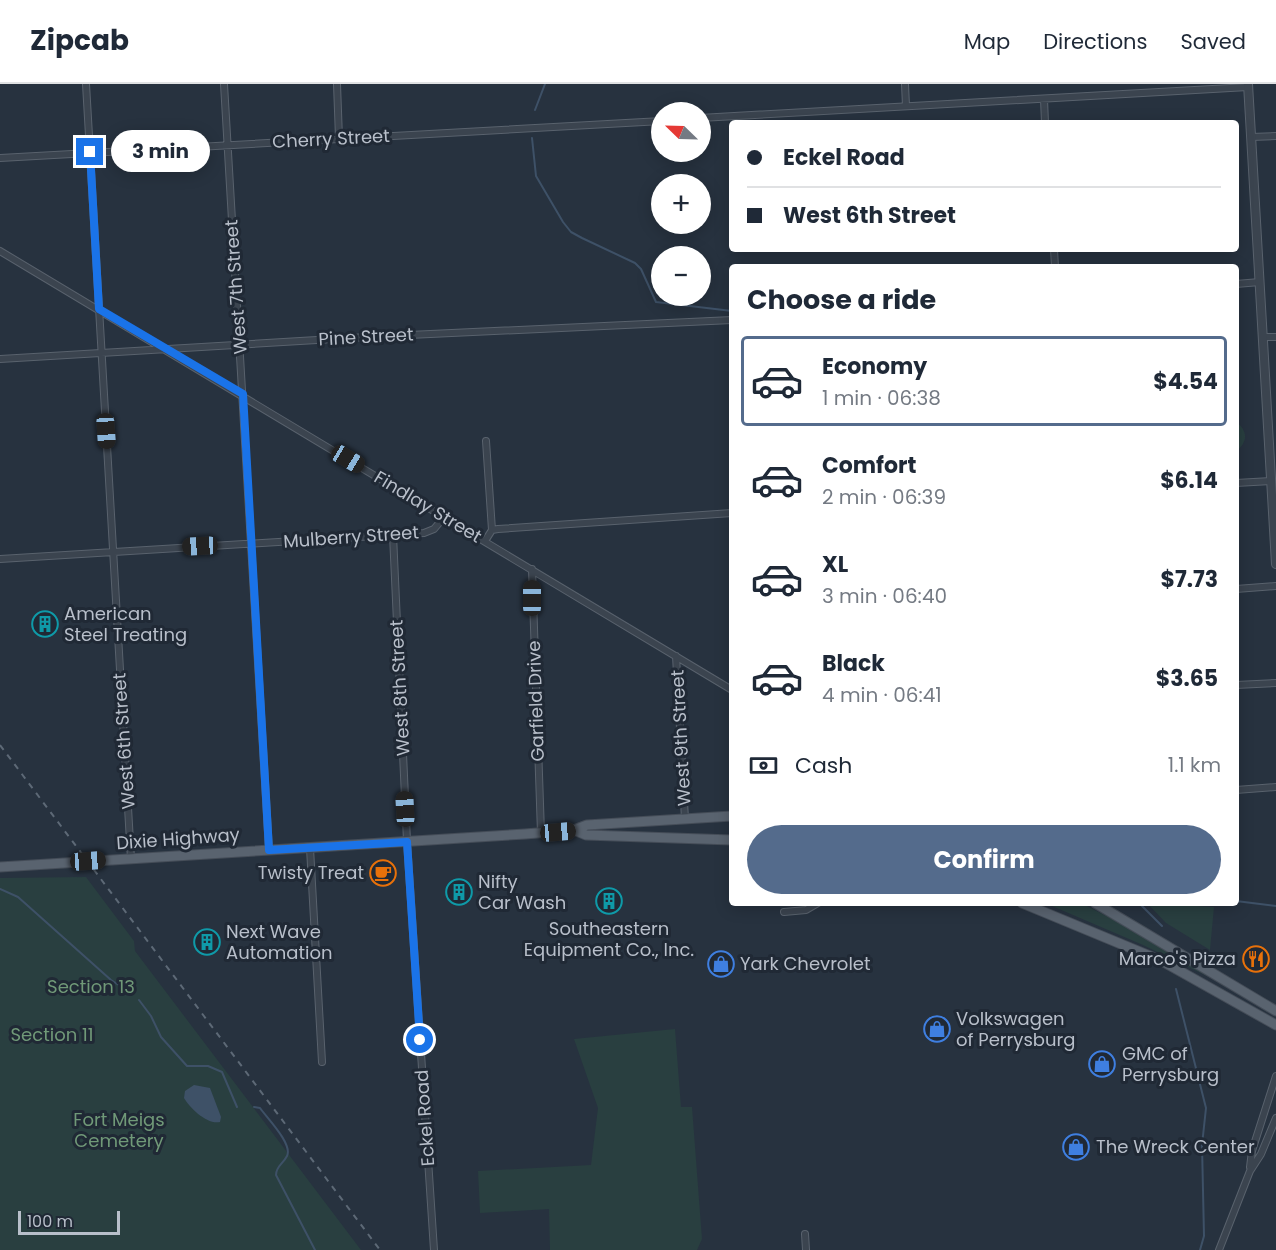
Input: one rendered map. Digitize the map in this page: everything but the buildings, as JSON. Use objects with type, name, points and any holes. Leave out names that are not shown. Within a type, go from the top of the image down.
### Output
[{"type":"main road","name":"Dixie Highway","points":[[0,867],[541,833],[574,830],[587,825],[729,816]]},
{"type":"main road","name":"Dixie Highway","points":[[574,830],[586,835],[729,840]]},
{"type":"main road","points":[[1030,906],[1215,984],[1276,1019]]},
{"type":"main road","points":[[1100,906],[1276,1011]]},
{"type":"main road","points":[[1180,970],[1276,1025]]},
{"type":"street","name":"West 6th Street","points":[[86,84],[131,859]]},
{"type":"street","name":"West 7th Street","points":[[224,84],[269,850]]},
{"type":"street","points":[[336,84],[339,138]]},
{"type":"street","points":[[905,84],[906,106]]},
{"type":"street","points":[[711,117],[1248,86],[1276,564]]},
{"type":"street","points":[[1044,99],[1045,120]]},
{"type":"street","name":"Cherry Street","points":[[0,158],[651,121]]},
{"type":"street","points":[[1251,137],[1276,136]]},
{"type":"street","name":"Findlay Street","points":[[0,251],[243,394],[729,688]]},
{"type":"street","points":[[1239,284],[1260,282]]},
{"type":"street","name":"Pine Street","points":[[0,359],[164,348],[729,320]]},
{"type":"street","points":[[1263,337],[1276,337]]},
{"type":"street","points":[[485,541],[492,530],[486,441]]},
{"type":"street","points":[[1239,483],[1271,481]]},
{"type":"street","points":[[492,530],[729,513]]},
{"type":"street","name":"Mulberry Street","points":[[0,558],[429,532],[444,517]]},
{"type":"street","name":"West 8th Street","points":[[393,535],[407,842]]},
{"type":"street","name":"Garfield Drive","points":[[532,569],[541,833]]},
{"type":"street","points":[[1239,589],[1276,586]]},
{"type":"street","name":"West 9th Street","points":[[676,656],[685,819]]},
{"type":"street","points":[[1239,685],[1276,683]]},
{"type":"street","points":[[1239,790],[1276,787]]},
{"type":"street","name":"Eckel Road","points":[[407,842],[434,1250]]},
{"type":"street","points":[[310,848],[322,1062]]},
{"type":"street","points":[[784,912],[806,910],[813,906]]},
{"type":"street","points":[[1250,1171],[1252,1151],[1276,1076]]},
{"type":"street","points":[[1219,1250],[1250,1171],[1261,1154],[1276,1118]]},
{"type":"street","points":[[805,1234],[806,1250]]},
{"type":"green space","points":[[1239,424],[1245,437],[1239,449]]},
{"type":"green space","name":"Fort Meigs Cemetery","points":[[86,877],[134,941],[135,951],[361,1250],[0,1250],[0,878]]},
{"type":"green space","points":[[1052,906],[1087,906],[1211,978],[1143,945]]},
{"type":"green space","points":[[1150,906],[1214,907],[1210,950],[1166,923]]},
{"type":"green space","points":[[675,1029],[681,1107],[692,1107],[702,1239],[697,1250],[550,1250],[549,1209],[480,1213],[478,1171],[591,1165],[598,1108],[574,1039]]},
{"type":"water","points":[[194,1085],[210,1088],[221,1117],[220,1122],[204,1118],[184,1098],[185,1091]]},
{"type":"waterway","points":[[535,110],[545,84]]},
{"type":"waterway","points":[[532,138],[536,176],[571,232],[635,263],[641,269],[656,302],[729,311]]},
{"type":"waterway","points":[[0,889],[18,897],[111,980],[128,991]]},
{"type":"waterway","points":[[1239,901],[1276,906]]},
{"type":"waterway","points":[[1142,906],[1162,926]]},
{"type":"waterway","points":[[1176,989],[1206,1108],[1202,1145],[1204,1236],[1200,1250]]},
{"type":"waterway","points":[[139,1000],[151,1016],[161,1037],[187,1066],[208,1066],[222,1072],[237,1107]]},
{"type":"waterway","points":[[254,1107],[260,1108],[286,1145],[287,1156],[278,1167],[276,1175],[315,1250]]},
{"type":"railway","points":[[0,745],[380,1250]]},
{"type":"place","name":"American Steel Treating","points":[[45,624]]},
{"type":"place","name":"Twisty Treat","points":[[383,873]]},
{"type":"place","name":"Nifty Car Wash","points":[[459,892]]},
{"type":"place","name":"Southeastern Equipment Co., Inc.","points":[[609,901]]},
{"type":"place","name":"Next Wave Automation","points":[[207,942]]},
{"type":"place","name":"Marco's Pizza","points":[[1256,959]]},
{"type":"place","name":"Yark Chevrolet","points":[[721,964]]},
{"type":"place","name":"Volkswagen of Perrysburg","points":[[937,1029]]},
{"type":"place","name":"GMC of Perrysburg","points":[[1102,1064]]},
{"type":"place","name":"The Wreck Center","points":[[1076,1147]]},
{"type":"route","points":[[90,152],[99,309],[243,394],[269,850],[407,842],[420,1040]]},
{"type":"park label","name":"Section 13","points":[[91,987]]},
{"type":"park label","name":"Section 11","points":[[52,1035]]}]
